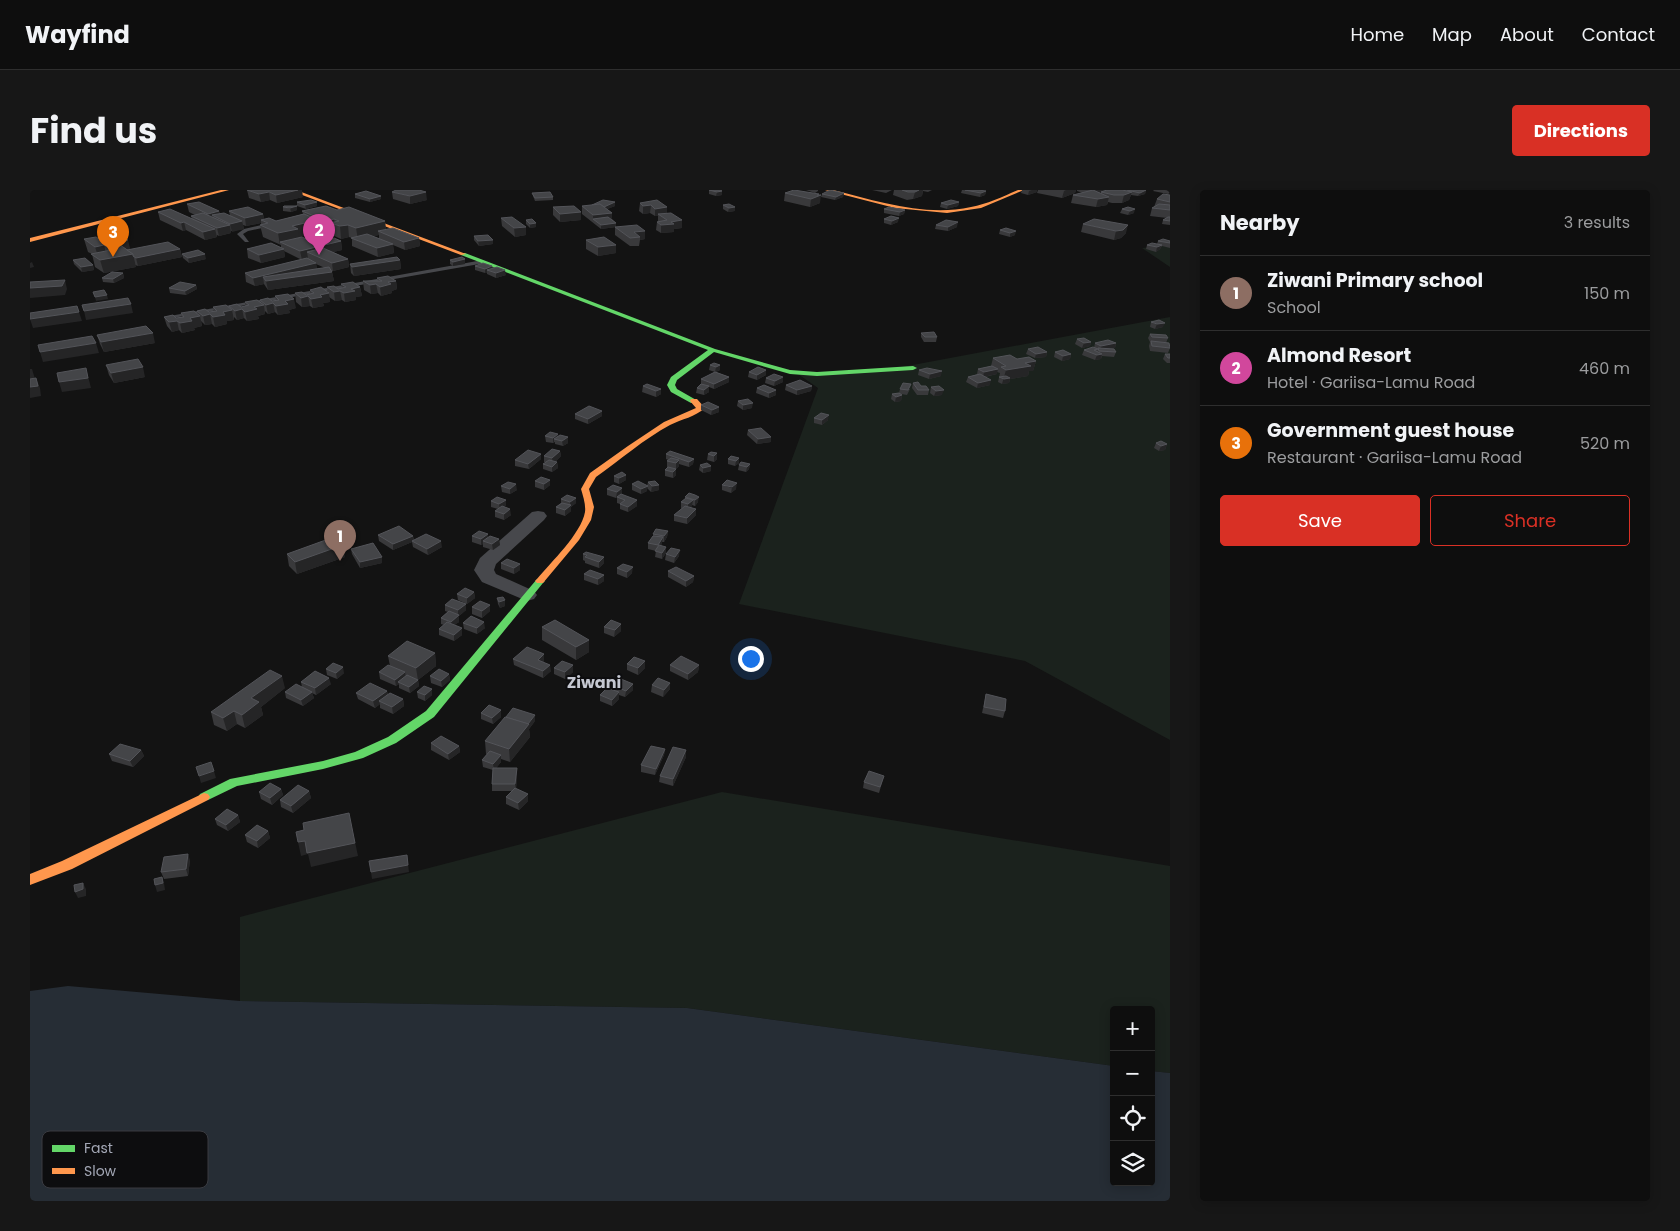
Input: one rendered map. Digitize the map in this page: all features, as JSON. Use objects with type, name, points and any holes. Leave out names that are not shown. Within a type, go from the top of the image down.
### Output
[{"type":"street","points":[[30,240],[227,190]]},
{"type":"street","points":[[291,190],[713,350],[790,372],[810,374],[913,368]]},
{"type":"street","points":[[827,190],[925,211],[943,212],[967,210],[1022,190]]},
{"type":"street","points":[[30,880],[67,865],[234,782],[323,765],[360,755],[392,740],[430,714],[587,521],[590,505],[585,489],[593,475],[667,424],[692,414],[701,408],[702,406],[698,403],[674,390],[670,385],[674,379],[713,350]]},
{"type":"street","points":[[527,595],[489,578],[484,570],[487,562],[538,516]]},
{"type":"lane","points":[[326,213],[344,209]]},
{"type":"lane","points":[[247,241],[240,234],[246,230],[282,222]]},
{"type":"lane","points":[[166,317],[483,262]]},
{"type":"shaded area","points":[[1170,245],[1170,267],[1142,248]]},
{"type":"shaded area","points":[[1170,317],[1170,740],[1025,661],[739,604],[818,388],[798,374],[902,367]]},
{"type":"shaded area","points":[[722,792],[1170,866],[1170,1073],[1155,1071],[1155,1006],[1110,1006],[1110,1065],[687,1008],[240,1001],[240,917]]},
{"type":"shaded area","points":[[68,986],[240,1001],[687,1008],[1110,1065],[1110,1186],[1155,1186],[1155,1071],[1170,1073],[1170,1201],[30,1201],[30,991]]},
{"type":"building","points":[[247,190],[298,190],[276,195],[269,192],[259,194]]},
{"type":"building","points":[[396,190],[419,190],[426,192],[410,196],[392,192]]},
{"type":"building","points":[[794,190],[821,195],[811,199],[785,193]]},
{"type":"building","points":[[830,190],[844,193],[836,197],[822,194]]},
{"type":"building","points":[[902,190],[919,190],[908,192]]},
{"type":"building","points":[[965,190],[978,190],[986,191],[981,193]]},
{"type":"building","points":[[1093,190],[1109,197],[1098,199],[1073,195]]},
{"type":"building","points":[[1107,190],[1132,192],[1124,195],[1114,195],[1101,192]]},
{"type":"building","points":[[1127,190],[1146,190],[1140,193]]},
{"type":"building","points":[[366,191],[381,196],[370,199],[355,194]]},
{"type":"building","points":[[550,192],[553,197],[535,198],[532,193]]},
{"type":"building","points":[[1163,194],[1170,195],[1170,202],[1157,199]]},
{"type":"building","points":[[311,200],[317,202],[305,205],[297,202]]},
{"type":"building","points":[[603,200],[615,202],[604,207],[600,204],[592,205]]},
{"type":"building","points":[[657,200],[667,207],[655,209],[651,205],[643,206],[640,203]]},
{"type":"building","points":[[951,200],[959,202],[948,205],[941,203]]},
{"type":"building","points":[[199,202],[219,211],[208,214],[187,204]]},
{"type":"building","points":[[600,204],[612,213],[593,215],[582,206]]},
{"type":"building","points":[[729,204],[735,207],[729,208],[723,205]]},
{"type":"building","points":[[1159,204],[1170,205],[1170,210],[1152,208]]},
{"type":"building","points":[[284,206],[297,206],[290,208]]},
{"type":"building","points":[[326,206],[337,210],[349,207],[385,221],[356,228],[330,223],[339,221],[334,219],[326,221],[302,211]]},
{"type":"building","points":[[574,206],[581,212],[560,214],[553,207]]},
{"type":"building","points":[[248,207],[263,214],[245,218],[229,211]]},
{"type":"building","points":[[889,207],[905,210],[900,212],[884,209]]},
{"type":"building","points":[[1128,207],[1135,209],[1130,211],[1122,209]]},
{"type":"building","points":[[170,209],[215,229],[203,232],[158,212]]},
{"type":"building","points":[[203,213],[230,225],[217,228],[191,216]]},
{"type":"building","points":[[224,213],[242,221],[230,224],[212,215]]},
{"type":"building","points":[[671,213],[682,220],[671,222],[674,224],[661,225],[657,222],[667,220],[658,214]]},
{"type":"building","points":[[304,214],[318,220],[292,226],[298,229],[278,233],[260,225],[268,223],[261,220],[269,218],[276,221]]},
{"type":"building","points":[[891,216],[899,218],[892,221],[884,219]]},
{"type":"building","points":[[512,217],[526,227],[514,228],[501,218]]},
{"type":"building","points":[[608,217],[616,223],[601,225],[593,219]]},
{"type":"building","points":[[1170,217],[1170,221],[1163,220]]},
{"type":"building","points":[[532,219],[536,223],[530,224],[526,220]]},
{"type":"building","points":[[1094,219],[1128,225],[1123,230],[1116,231],[1083,224]]},
{"type":"building","points":[[946,220],[958,222],[948,227],[936,225]]},
{"type":"building","points":[[637,225],[645,231],[634,232],[640,237],[630,238],[615,227]]},
{"type":"building","points":[[393,228],[419,238],[404,242],[378,231]]},
{"type":"building","points":[[1006,228],[1016,231],[1010,233],[1000,230]]},
{"type":"building","points":[[367,234],[393,244],[377,248],[351,238]]},
{"type":"building","points":[[488,235],[493,240],[478,241],[474,236]]},
{"type":"building","points":[[122,236],[128,240],[116,242],[133,254],[100,260],[91,254],[111,250],[104,245],[95,247],[84,239],[96,237],[101,240]]},
{"type":"building","points":[[302,237],[315,243],[334,238],[341,241],[300,251],[280,242]]},
{"type":"building","points":[[604,237],[616,245],[598,247],[586,240]]},
{"type":"building","points":[[1163,239],[1170,241],[1170,243],[1158,241]]},
{"type":"building","points":[[168,242],[180,249],[136,258],[127,250]]},
{"type":"building","points":[[271,243],[284,249],[259,255],[247,249]]},
{"type":"building","points":[[1152,243],[1162,245],[1157,247],[1147,245]]},
{"type":"building","points":[[323,248],[348,259],[332,263],[307,252]]},
{"type":"building","points":[[198,250],[205,254],[188,258],[182,254]]},
{"type":"building","points":[[397,257],[400,260],[352,267],[350,264]]},
{"type":"building","points":[[462,257],[465,259],[453,262],[450,260]]},
{"type":"building","points":[[85,258],[93,265],[81,267],[73,260]]},
{"type":"building","points":[[307,258],[316,263],[253,278],[245,273]]},
{"type":"building","points":[[483,263],[492,266],[485,269],[475,266]]},
{"type":"building","points":[[329,267],[332,272],[266,281],[263,277]]},
{"type":"building","points":[[497,267],[505,270],[496,273],[487,270]]},
{"type":"building","points":[[112,272],[123,273],[113,279],[102,278]]},
{"type":"building","points":[[388,276],[396,281],[388,282],[391,284],[380,287],[363,281],[382,281],[377,278]]},
{"type":"building","points":[[65,280],[62,286],[30,288],[30,282]]},
{"type":"building","points":[[180,282],[196,285],[185,291],[169,288]]},
{"type":"building","points":[[353,282],[360,287],[351,289],[355,291],[334,292],[327,287],[334,286],[338,289],[346,287],[341,284]]},
{"type":"building","points":[[321,287],[329,293],[320,295],[322,297],[311,299],[308,296],[301,298],[295,293],[302,292],[306,295],[314,293],[310,290]]},
{"type":"building","points":[[104,290],[107,295],[95,297],[93,292]]},
{"type":"building","points":[[288,294],[294,299],[285,301],[288,304],[276,306],[273,303],[266,305],[260,300],[268,298],[272,301],[279,300],[275,296]]},
{"type":"building","points":[[128,298],[131,304],[84,311],[82,305]]},
{"type":"building","points":[[257,300],[264,305],[254,307],[257,309],[245,312],[242,309],[235,311],[229,306],[237,304],[241,307],[249,305],[245,302]]},
{"type":"building","points":[[226,305],[232,310],[223,312],[225,315],[213,317],[210,314],[203,316],[197,311],[205,309],[209,312],[217,311],[213,307]]},
{"type":"building","points":[[77,306],[79,312],[30,319],[30,313]]},
{"type":"building","points":[[194,311],[200,316],[190,318],[192,321],[169,322],[164,317],[173,315],[176,318],[184,317],[181,313]]},
{"type":"building","points":[[1159,320],[1165,323],[1157,324],[1151,322]]},
{"type":"building","points":[[146,326],[153,333],[101,342],[97,335]]},
{"type":"building","points":[[934,332],[937,337],[925,337],[921,333]]},
{"type":"building","points":[[1150,334],[1166,335],[1168,338],[1152,337]]},
{"type":"building","points":[[92,336],[96,343],[40,352],[38,345]]},
{"type":"building","points":[[1084,338],[1091,342],[1084,343],[1077,339]]},
{"type":"building","points":[[1108,340],[1116,343],[1101,346],[1095,343]]},
{"type":"building","points":[[1151,341],[1169,343],[1170,348],[1152,346]]},
{"type":"building","points":[[1038,347],[1047,352],[1036,354],[1028,349]]},
{"type":"building","points":[[1093,347],[1098,349],[1094,350],[1102,354],[1097,355],[1084,350]]},
{"type":"building","points":[[1098,348],[1114,349],[1116,352],[1099,351]]},
{"type":"building","points":[[1063,350],[1071,354],[1063,356],[1055,352]]},
{"type":"building","points":[[1010,355],[1017,359],[1029,357],[1036,361],[1025,363],[1031,366],[1006,370],[1001,367],[1006,366],[993,358]]},
{"type":"building","points":[[138,359],[143,367],[111,373],[106,365]]},
{"type":"building","points":[[714,363],[720,365],[716,367],[710,365]]},
{"type":"building","points":[[992,366],[998,369],[984,372],[978,369]]},
{"type":"building","points":[[758,367],[766,370],[757,375],[749,372]]},
{"type":"building","points":[[86,368],[88,378],[59,382],[57,373]]},
{"type":"building","points":[[927,368],[942,371],[930,374],[919,370]]},
{"type":"building","points":[[715,372],[729,377],[714,384],[701,379]]},
{"type":"building","points":[[774,374],[783,377],[775,381],[766,378]]},
{"type":"building","points":[[980,374],[991,380],[978,383],[968,377]]},
{"type":"building","points":[[1006,376],[1010,378],[1004,379],[999,377]]},
{"type":"building","points":[[36,378],[38,386],[30,387],[30,379]]},
{"type":"building","points":[[800,380],[812,386],[797,390],[786,385]]},
{"type":"building","points":[[918,382],[929,390],[918,390],[913,383]]},
{"type":"building","points":[[903,383],[911,384],[908,390],[900,389]]},
{"type":"building","points":[[647,384],[661,389],[656,391],[643,386]]},
{"type":"building","points":[[701,384],[709,386],[704,390],[697,388]]},
{"type":"building","points":[[764,385],[776,390],[769,393],[757,388]]},
{"type":"building","points":[[939,386],[944,390],[936,391],[931,387]]},
{"type":"building","points":[[899,393],[902,395],[896,397],[892,394]]},
{"type":"building","points":[[748,399],[753,403],[743,405],[738,401]]},
{"type":"building","points":[[708,402],[719,407],[712,410],[701,405]]},
{"type":"building","points":[[589,406],[602,411],[588,419],[575,414]]},
{"type":"building","points":[[821,413],[829,415],[822,420],[814,418]]},
{"type":"building","points":[[761,428],[771,437],[758,439],[748,430]]},
{"type":"building","points":[[550,432],[558,434],[553,438],[545,436]]},
{"type":"building","points":[[560,435],[568,437],[562,441],[554,439]]},
{"type":"building","points":[[1161,441],[1167,444],[1161,446],[1156,443]]},
{"type":"building","points":[[552,449],[560,451],[552,458],[544,456]]},
{"type":"building","points":[[528,450],[541,454],[528,464],[515,460]]},
{"type":"building","points":[[670,451],[694,459],[689,462],[666,454]]},
{"type":"building","points":[[711,452],[717,453],[714,456],[708,454]]},
{"type":"building","points":[[731,456],[739,458],[736,461],[728,459]]},
{"type":"building","points":[[671,458],[679,460],[676,463],[667,461]]},
{"type":"building","points":[[549,460],[557,462],[552,467],[543,464]]},
{"type":"building","points":[[741,462],[750,464],[747,467],[739,465]]},
{"type":"building","points":[[707,463],[711,466],[703,468],[700,465]]},
{"type":"building","points":[[668,467],[676,469],[673,472],[665,470]]},
{"type":"building","points":[[622,472],[626,475],[619,478],[614,476]]},
{"type":"building","points":[[541,477],[550,480],[544,484],[535,481]]},
{"type":"building","points":[[727,480],[737,483],[732,487],[722,485]]},
{"type":"building","points":[[638,481],[648,486],[641,489],[632,484]]},
{"type":"building","points":[[655,481],[659,485],[652,486],[648,482]]},
{"type":"building","points":[[508,482],[516,484],[510,489],[501,486]]},
{"type":"building","points":[[613,485],[622,488],[617,492],[607,489]]},
{"type":"building","points":[[689,493],[699,497],[695,500],[685,497]]},
{"type":"building","points":[[621,494],[637,500],[628,507],[620,504],[625,500],[617,497]]},
{"type":"building","points":[[567,495],[576,498],[570,502],[561,499]]},
{"type":"building","points":[[497,497],[506,500],[499,504],[491,501]]},
{"type":"building","points":[[686,498],[693,500],[688,504],[681,502]]},
{"type":"building","points":[[562,503],[571,505],[565,510],[556,507]]},
{"type":"building","points":[[502,506],[510,509],[504,514],[495,511]]},
{"type":"building","points":[[685,506],[696,509],[687,518],[674,515]]},
{"type":"building","points":[[399,526],[413,536],[393,544],[378,535]]},
{"type":"building","points":[[656,529],[668,531],[664,536],[653,534]]},
{"type":"building","points":[[479,531],[488,534],[481,539],[472,536]]},
{"type":"building","points":[[426,534],[441,541],[427,549],[412,541]]},
{"type":"building","points":[[490,536],[499,539],[492,544],[483,541]]},
{"type":"building","points":[[653,536],[663,537],[658,545],[648,543]]},
{"type":"building","points":[[334,537],[343,545],[295,562],[287,554]]},
{"type":"building","points":[[373,543],[382,557],[360,562],[351,549]]},
{"type":"building","points":[[659,545],[666,547],[662,553],[655,551]]},
{"type":"building","points":[[671,548],[680,550],[675,557],[666,554]]},
{"type":"building","points":[[586,552],[604,557],[599,562],[585,557],[587,555],[583,554]]},
{"type":"building","points":[[507,559],[520,564],[514,568],[501,563]]},
{"type":"building","points":[[623,564],[633,567],[627,572],[617,568]]},
{"type":"building","points":[[676,567],[694,576],[686,581],[668,571]]},
{"type":"building","points":[[590,570],[604,575],[598,579],[584,574]]},
{"type":"building","points":[[465,588],[474,592],[467,598],[457,594]]},
{"type":"building","points":[[503,597],[505,600],[499,602],[497,598]]},
{"type":"building","points":[[452,599],[466,604],[458,610],[445,605]]},
{"type":"building","points":[[480,601],[490,605],[482,611],[472,607]]},
{"type":"building","points":[[449,611],[459,615],[451,622],[441,618]]},
{"type":"building","points":[[471,616],[484,622],[477,628],[463,623]]},
{"type":"building","points":[[555,620],[589,640],[576,647],[542,627]]},
{"type":"building","points":[[611,620],[621,624],[615,630],[604,627]]},
{"type":"building","points":[[447,622],[462,628],[454,635],[439,629]]},
{"type":"building","points":[[407,641],[435,653],[416,668],[388,656]]},
{"type":"building","points":[[527,647],[544,654],[538,660],[550,665],[543,671],[513,659]]},
{"type":"building","points":[[681,656],[699,665],[688,674],[670,665]]},
{"type":"building","points":[[634,657],[645,661],[638,668],[627,664]]},
{"type":"building","points":[[562,661],[573,665],[565,672],[554,668]]},
{"type":"building","points":[[333,663],[343,667],[336,673],[326,669]]},
{"type":"building","points":[[388,665],[405,672],[395,680],[379,672]]},
{"type":"building","points":[[439,669],[449,674],[441,681],[430,676]]},
{"type":"building","points":[[270,670],[282,676],[251,698],[259,702],[242,715],[234,711],[223,718],[211,712]]},
{"type":"building","points":[[315,671],[329,678],[315,688],[301,682]]},
{"type":"building","points":[[407,675],[418,680],[409,687],[398,682]]},
{"type":"building","points":[[658,678],[670,683],[664,690],[652,685]]},
{"type":"building","points":[[621,679],[633,684],[626,691],[614,686]]},
{"type":"building","points":[[370,683],[387,691],[373,701],[356,693]]},
{"type":"building","points":[[296,684],[312,692],[301,700],[285,692]]},
{"type":"building","points":[[424,686],[432,689],[425,695],[417,692]]},
{"type":"building","points":[[607,688],[619,692],[612,700],[600,695]]},
{"type":"building","points":[[390,693],[403,699],[392,707],[379,701]]},
{"type":"building","points":[[986,694],[1006,699],[1005,711],[984,707]]},
{"type":"building","points":[[489,705],[501,710],[492,718],[481,713]]},
{"type":"building","points":[[513,708],[535,715],[528,724],[506,717]]},
{"type":"building","points":[[505,717],[529,724],[509,749],[485,741]]},
{"type":"building","points":[[441,736],[459,746],[448,754],[431,743]]},
{"type":"building","points":[[120,744],[141,750],[130,761],[109,754]]},
{"type":"building","points":[[651,746],[665,749],[656,769],[641,765]]},
{"type":"building","points":[[673,747],[686,750],[673,779],[660,776]]},
{"type":"building","points":[[490,751],[501,755],[493,764],[482,760]]},
{"type":"building","points":[[211,762],[214,771],[199,776],[196,767]]},
{"type":"building","points":[[493,768],[517,768],[515,784],[492,784]]},
{"type":"building","points":[[869,771],[884,776],[880,787],[864,782]]},
{"type":"building","points":[[270,783],[281,789],[270,798],[259,792]]},
{"type":"building","points":[[298,785],[309,791],[291,806],[280,800]]},
{"type":"building","points":[[515,788],[528,794],[518,803],[506,797]]},
{"type":"building","points":[[227,809],[238,815],[226,825],[215,819]]},
{"type":"building","points":[[349,813],[355,843],[307,853],[305,841],[298,842],[296,832],[304,830],[303,823]]},
{"type":"building","points":[[257,825],[268,831],[257,841],[245,835]]},
{"type":"building","points":[[188,854],[186,869],[161,872],[164,857]]},
{"type":"building","points":[[407,855],[408,865],[371,872],[369,861]]},
{"type":"building","points":[[162,877],[163,883],[155,885],[154,879]]},
{"type":"building","points":[[83,883],[83,889],[75,892],[74,885]]},
{"type":"traffic: fast","points":[[463,254],[713,350],[790,372],[817,374],[913,368]]},
{"type":"traffic: fast","points":[[694,401],[674,390],[671,385],[674,379],[713,350]]},
{"type":"traffic: fast","points":[[204,797],[234,782],[323,765],[359,755],[392,740],[430,714],[540,581]]},
{"type":"traffic: slow","points":[[30,240],[227,190]]},
{"type":"traffic: slow","points":[[291,190],[463,254]]},
{"type":"traffic: slow","points":[[827,190],[895,206],[947,212],[979,207],[1022,190]]},
{"type":"traffic: slow","points":[[540,581],[576,538],[587,520],[589,507],[585,489],[593,475],[667,424],[692,414],[701,408],[694,401]]},
{"type":"traffic: slow","points":[[30,880],[67,865],[204,797]]},
{"type":"place","name":"Almond Resort","points":[[319,255]]},
{"type":"place","name":"Government guest house","points":[[113,257]]},
{"type":"place","name":"Ziwani Primary school","points":[[340,561]]},
{"type":"district","name":"Ziwani","points":[[594,682]]}]
